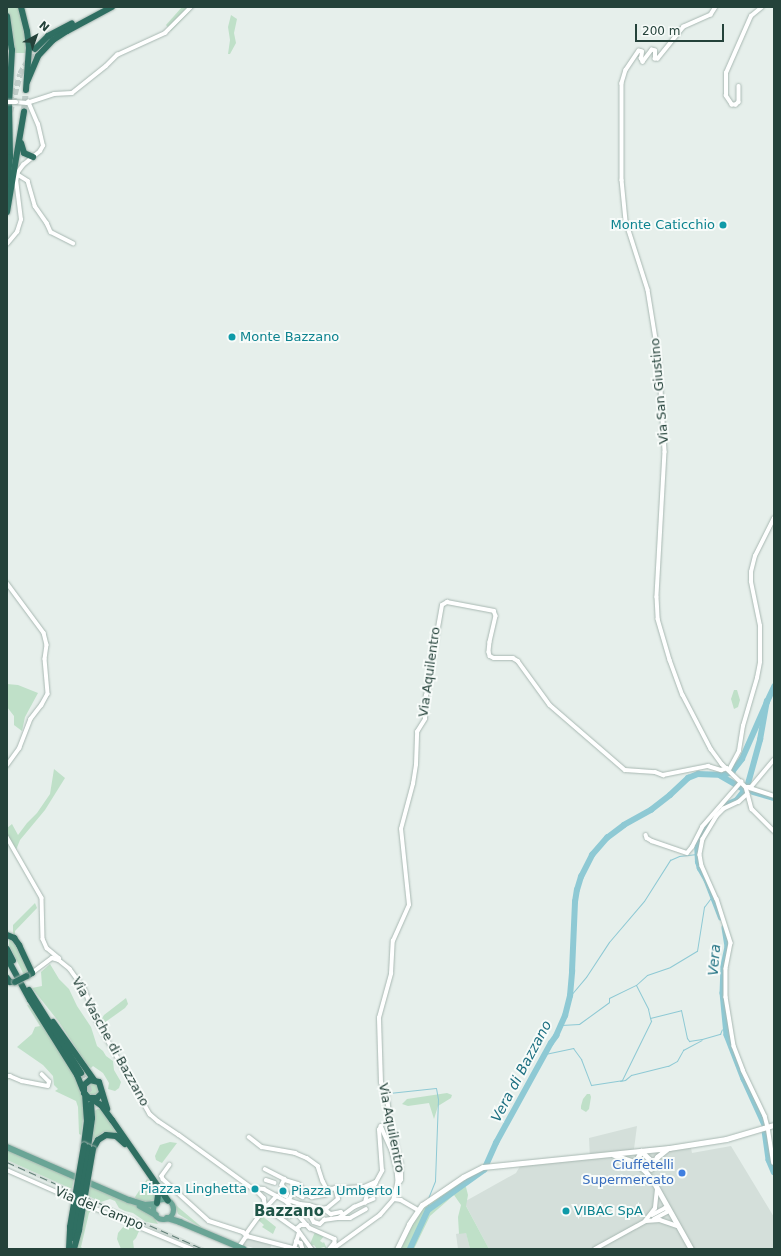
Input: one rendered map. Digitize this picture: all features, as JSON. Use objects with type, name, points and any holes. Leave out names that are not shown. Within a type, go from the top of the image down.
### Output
[{"type":"highway","points":[[20,7],[32,48],[26,90]]},
{"type":"highway","points":[[32,48],[53,33],[104,7]]},
{"type":"highway","points":[[26,82],[38,56],[53,40],[66,31],[112,7]]},
{"type":"highway","points":[[7,16],[12,50],[8,125],[9,170],[7,188]]},
{"type":"highway","points":[[7,212],[24,111]]},
{"type":"highway","points":[[21,136],[24,152],[28,156],[33,157]]},
{"type":"highway","points":[[7,161],[9,170]]},
{"type":"highway","points":[[9,199],[13,194],[18,192]]},
{"type":"highway","points":[[9,961],[8,939],[16,940],[19,945],[23,978],[54,1041],[77,1075],[84,1092],[88,1147]]},
{"type":"highway","points":[[7,949],[9,961],[23,978],[94,1080],[101,1085],[104,1104],[112,1120]]},
{"type":"highway","points":[[7,978],[11,983],[23,978]]},
{"type":"highway","points":[[23,978],[68,1053],[82,1073]]},
{"type":"highway","points":[[84,1092],[86,1082],[94,1080]]},
{"type":"highway","points":[[84,1092],[92,1101],[101,1105],[168,1201]]},
{"type":"highway","points":[[92,1101],[102,1093]]},
{"type":"highway","points":[[71,1249],[88,1147],[92,1118],[92,1101]]},
{"type":"highway","points":[[88,1147],[104,1135],[118,1137],[124,1142],[154,1184]]},
{"type":"highway","points":[[147,1172],[158,1195],[156,1203]]},
{"type":"main road","points":[[397,1249],[406,1228],[418,1210],[450,1185],[486,1166],[669,1148],[726,1139],[769,1127]]},
{"type":"main road","points":[[7,1147],[129,1200],[145,1205],[162,1200],[168,1201],[172,1205],[173,1211],[181,1219],[213,1236]]},
{"type":"main road","points":[[651,1169],[656,1157],[669,1148]]},
{"type":"main road","points":[[641,1151],[649,1159],[654,1183]]},
{"type":"main road","points":[[641,1151],[638,1158],[644,1170],[654,1183],[691,1249]]},
{"type":"main road","points":[[607,1154],[631,1160],[644,1170]]},
{"type":"main road","points":[[129,1200],[160,1219],[167,1218],[180,1222],[241,1248]]},
{"type":"main road","points":[[156,1203],[154,1209],[156,1216]]},
{"type":"main road","points":[[167,1218],[173,1211]]},
{"type":"street","points":[[7,102],[28,102],[54,94],[72,93],[105,67],[116,56],[165,33],[191,7]]},
{"type":"street","name":"Via San Giustino","points":[[716,7],[711,15],[684,27],[658,59],[656,59],[655,51],[652,50],[643,62],[641,61],[642,52],[639,51],[626,70],[622,83],[622,180],[626,221],[648,290],[659,358],[665,452],[657,597],[658,619],[670,660],[683,694],[711,749],[739,784],[747,790],[753,811],[774,831]]},
{"type":"street","points":[[740,86],[739,102],[736,105],[732,105],[726,96],[726,73],[752,16],[762,7]]},
{"type":"street","points":[[7,244],[16,234],[21,223],[17,174],[21,167],[40,151],[43,145],[38,124],[28,102]]},
{"type":"street","points":[[17,174],[28,182],[35,206],[47,223],[50,232],[73,243]]},
{"type":"street","points":[[730,771],[739,751],[743,726],[757,678],[760,662],[760,626],[751,582],[751,572],[755,556],[774,518]]},
{"type":"street","points":[[7,583],[44,633],[47,645],[45,659],[48,694],[42,706],[31,719],[20,748],[7,766]]},
{"type":"street","name":"Via Aquilentro","points":[[397,1186],[401,1180],[401,1165],[390,1122],[387,1097],[381,1083],[379,1018],[391,974],[393,941],[407,913],[409,905],[402,829],[416,765],[417,732],[425,719],[426,696],[442,605],[447,602],[494,611],[496,616],[489,652],[490,656],[494,658],[513,658],[518,660],[550,705],[625,771],[654,771],[664,775],[708,766],[720,770],[730,771]]},
{"type":"street","points":[[774,760],[747,790],[739,802],[720,812],[703,839],[700,855],[702,866],[717,899],[731,943],[726,969],[726,997],[734,1046],[769,1127],[774,1163]]},
{"type":"street","points":[[646,835],[649,839],[687,854],[702,827],[739,784]]},
{"type":"street","points":[[747,790],[774,796]]},
{"type":"street","name":"Via Vasche di Bazzano","points":[[7,837],[40,894],[43,907],[43,939],[48,950],[70,969],[84,988],[98,1023],[153,1117],[255,1189]]},
{"type":"street","points":[[23,978],[52,958],[59,960]]},
{"type":"street","points":[[7,1076],[48,1086],[49,1081],[42,1075]]},
{"type":"street","points":[[333,1249],[380,1216],[394,1199],[397,1186],[396,1165],[381,1126],[379,1131],[382,1171],[367,1194],[365,1203]]},
{"type":"street","points":[[249,1138],[262,1148],[295,1153],[307,1158],[318,1166],[327,1189],[325,1195],[313,1197],[297,1189],[290,1198]]},
{"type":"street","points":[[170,1165],[162,1178],[203,1216],[212,1222],[295,1249],[299,1233]]},
{"type":"street","points":[[265,1169],[285,1180],[300,1185],[313,1197]]},
{"type":"street","name":"Via del Campo","points":[[7,1170],[192,1249]]},
{"type":"street","points":[[266,1180],[279,1184],[293,1202]]},
{"type":"street","points":[[279,1184],[285,1180]]},
{"type":"street","points":[[327,1189],[366,1187],[375,1183]]},
{"type":"street","points":[[648,1219],[656,1203],[654,1183]]},
{"type":"street","points":[[324,1209],[338,1199],[335,1188]]},
{"type":"street","points":[[255,1189],[264,1189],[286,1201],[307,1225],[316,1232],[335,1240],[335,1243],[330,1249]]},
{"type":"street","points":[[255,1189],[264,1198],[266,1208],[293,1227],[312,1249]]},
{"type":"street","points":[[294,1192],[304,1196],[300,1204]]},
{"type":"street","points":[[280,1193],[287,1195]]},
{"type":"street","points":[[241,1248],[246,1234],[277,1196]]},
{"type":"street","points":[[310,1205],[313,1197]]},
{"type":"street","points":[[340,1218],[355,1206],[373,1199]]},
{"type":"street","points":[[394,1199],[400,1200],[418,1210]]},
{"type":"street","points":[[286,1201],[288,1200],[324,1209],[331,1214],[341,1212],[344,1214]]},
{"type":"street","points":[[300,1204],[309,1213],[314,1222]]},
{"type":"street","points":[[595,1249],[648,1219],[667,1212],[668,1208]]},
{"type":"street","points":[[293,1227],[307,1225],[314,1222],[320,1224],[324,1220],[350,1218],[366,1209]]},
{"type":"street","points":[[283,1213],[289,1216],[296,1212]]},
{"type":"street","points":[[648,1219],[668,1221],[679,1228]]},
{"type":"street","points":[[293,1227],[294,1221]]},
{"type":"street","points":[[296,1241],[301,1243],[303,1249]]},
{"type":"shaded area","points":[[637,1126],[634,1149],[690,1143],[692,1153],[731,1146],[774,1217],[774,1249],[489,1249],[464,1202],[516,1173],[520,1166],[590,1159],[589,1138]]},
{"type":"shaded area","points":[[7,1160],[207,1249],[198,1249],[110,1210],[7,1164]]},
{"type":"shaded area","points":[[466,1232],[470,1249],[458,1249],[456,1234]]},
{"type":"shaded area","points":[[250,1237],[272,1244],[270,1249],[256,1249],[242,1244]]},
{"type":"green space","points":[[7,7],[25,7],[32,45],[36,45],[33,48],[27,48],[27,53],[15,53],[7,23]]},
{"type":"green space","points":[[182,7],[194,7],[171,31],[166,25]]},
{"type":"green space","points":[[231,15],[237,19],[234,33],[236,43],[230,54],[228,54],[230,40],[228,27]]},
{"type":"green space","points":[[7,684],[18,685],[38,693],[25,717],[22,731],[14,725],[14,716],[7,707]]},
{"type":"green space","points":[[734,690],[737,690],[740,700],[738,707],[734,709],[731,699]]},
{"type":"green space","points":[[54,769],[65,778],[45,810],[20,840],[16,850],[7,836],[7,828],[12,824],[18,835],[37,813],[50,794]]},
{"type":"green space","points":[[35,903],[37,908],[15,931],[15,935],[13,935],[13,925]]},
{"type":"green space","points":[[12,939],[26,965],[28,973],[24,975],[9,945],[9,940]]},
{"type":"green space","points":[[50,964],[59,979],[69,989],[77,1006],[91,1027],[97,1046],[113,1061],[114,1070],[121,1082],[119,1088],[115,1091],[108,1089],[109,1083],[103,1073],[93,1066],[91,1068],[87,1065],[59,1022],[32,988],[42,986],[41,972]]},
{"type":"green space","points":[[126,998],[128,1004],[125,1008],[104,1023],[101,1020],[104,1015]]},
{"type":"green space","points":[[27,1005],[32,1006],[80,1084],[84,1111],[81,1135],[79,1134],[78,1107],[76,1101],[55,1091],[58,1089],[54,1085],[53,1076],[43,1065],[17,1047],[32,1034],[35,1027],[40,1026]]},
{"type":"green space","points":[[90,1082],[96,1083],[100,1089],[98,1094],[94,1096],[87,1094],[85,1088]]},
{"type":"green space","points":[[447,1093],[452,1095],[451,1098],[438,1106],[434,1119],[429,1103],[408,1106],[402,1104],[407,1099]]},
{"type":"green space","points":[[587,1094],[590,1094],[591,1097],[589,1109],[586,1112],[581,1109],[581,1106],[583,1099]]},
{"type":"green space","points":[[97,1109],[101,1109],[117,1134],[103,1132],[92,1141],[95,1111]]},
{"type":"green space","points":[[170,1142],[177,1143],[162,1163],[156,1160],[155,1156],[160,1145]]},
{"type":"green space","points":[[7,1147],[74,1177],[72,1189],[7,1160]]},
{"type":"green space","points":[[147,1179],[154,1186],[156,1193],[155,1199],[147,1202],[136,1199],[135,1197]]},
{"type":"green space","points":[[460,1181],[466,1187],[468,1195],[466,1206],[489,1249],[470,1249],[466,1233],[459,1234],[458,1217],[461,1205],[454,1195],[430,1216],[414,1249],[399,1249],[419,1210]]},
{"type":"green space","points":[[89,1183],[99,1191],[104,1190],[133,1202],[153,1216],[158,1224],[146,1222],[133,1213],[119,1208],[115,1201],[110,1199],[101,1202],[86,1195]]},
{"type":"green space","points":[[159,1184],[178,1207],[204,1229],[178,1214],[175,1205],[166,1196]]},
{"type":"green space","points":[[84,1204],[95,1210],[92,1210],[89,1213],[81,1247],[83,1249],[75,1249]]},
{"type":"green space","points":[[261,1215],[276,1227],[273,1234],[262,1227],[264,1225],[257,1219]]},
{"type":"green space","points":[[133,1224],[138,1227],[139,1231],[133,1241],[134,1249],[121,1249],[117,1239],[118,1233],[123,1227]]},
{"type":"green space","points":[[315,1232],[324,1236],[320,1241],[323,1243],[324,1242],[327,1249],[324,1247],[317,1249],[314,1245],[311,1246],[310,1244]]},
{"type":"waterway","name":"Vera","points":[[748,784],[760,740],[767,702],[774,687]]},
{"type":"waterway","name":"Vera di Bazzano","points":[[410,1249],[428,1210],[484,1170],[496,1143],[556,1036],[565,1016],[570,996],[575,902],[577,890],[581,877],[592,855],[607,838],[624,825],[651,810],[688,778],[698,774],[724,775],[732,772],[742,759],[767,702]]},
{"type":"waterway","points":[[721,776],[742,788]]},
{"type":"waterway","name":"Vera","points":[[721,918],[707,881],[700,869],[697,845],[703,831],[720,810],[726,805],[737,800],[744,791]]},
{"type":"waterway","points":[[753,792],[774,798]]},
{"type":"waterway","points":[[570,996],[586,977],[609,942],[644,901],[670,860],[679,856],[697,854]]},
{"type":"waterway","points":[[561,1025],[579,1024],[609,1002],[609,998],[636,985],[647,975],[670,967],[697,951],[704,907],[713,895]]},
{"type":"waterway","name":"Vera","points":[[725,928],[728,947],[724,966],[723,993],[727,1035],[744,1079],[765,1125]]},
{"type":"waterway","points":[[636,985],[648,1009],[650,1018],[681,1010],[689,1041],[720,1034],[722,1029]]},
{"type":"waterway","points":[[545,1054],[573,1048],[581,1059],[591,1085],[622,1080],[651,1021],[650,1018]]},
{"type":"waterway","points":[[620,1081],[625,1080],[631,1075],[668,1066],[677,1061],[683,1050],[702,1040]]},
{"type":"waterway","points":[[389,1093],[436,1088],[438,1099],[435,1181],[428,1198]]},
{"type":"waterway","name":"Vera","points":[[765,1131],[769,1160],[774,1172]]},
{"type":"waterway","name":"Vera di Bazzano","points":[[428,1204],[428,1210]]},
{"type":"tunnel","points":[[10,112],[20,74],[35,49]]},
{"type":"tunnel","points":[[24,111],[26,90]]},
{"type":"tunnel","points":[[81,1073],[88,1086],[91,1102]]},
{"type":"railway","points":[[7,1162],[203,1249]]},
{"type":"place","name":"Monte Caticchio","points":[[723,225]]},
{"type":"place","name":"Monte Bazzano","points":[[232,337]]},
{"type":"place","name":"Ciuffetelli Supermercato","points":[[682,1173]]},
{"type":"place","name":"Piazza Linghetta","points":[[255,1189]]},
{"type":"place","name":"Piazza Umberto I","points":[[283,1191]]},
{"type":"place","name":"VIBAC SpA","points":[[566,1211]]},
{"type":"district","name":"Bazzano","points":[[289,1212]]}]
